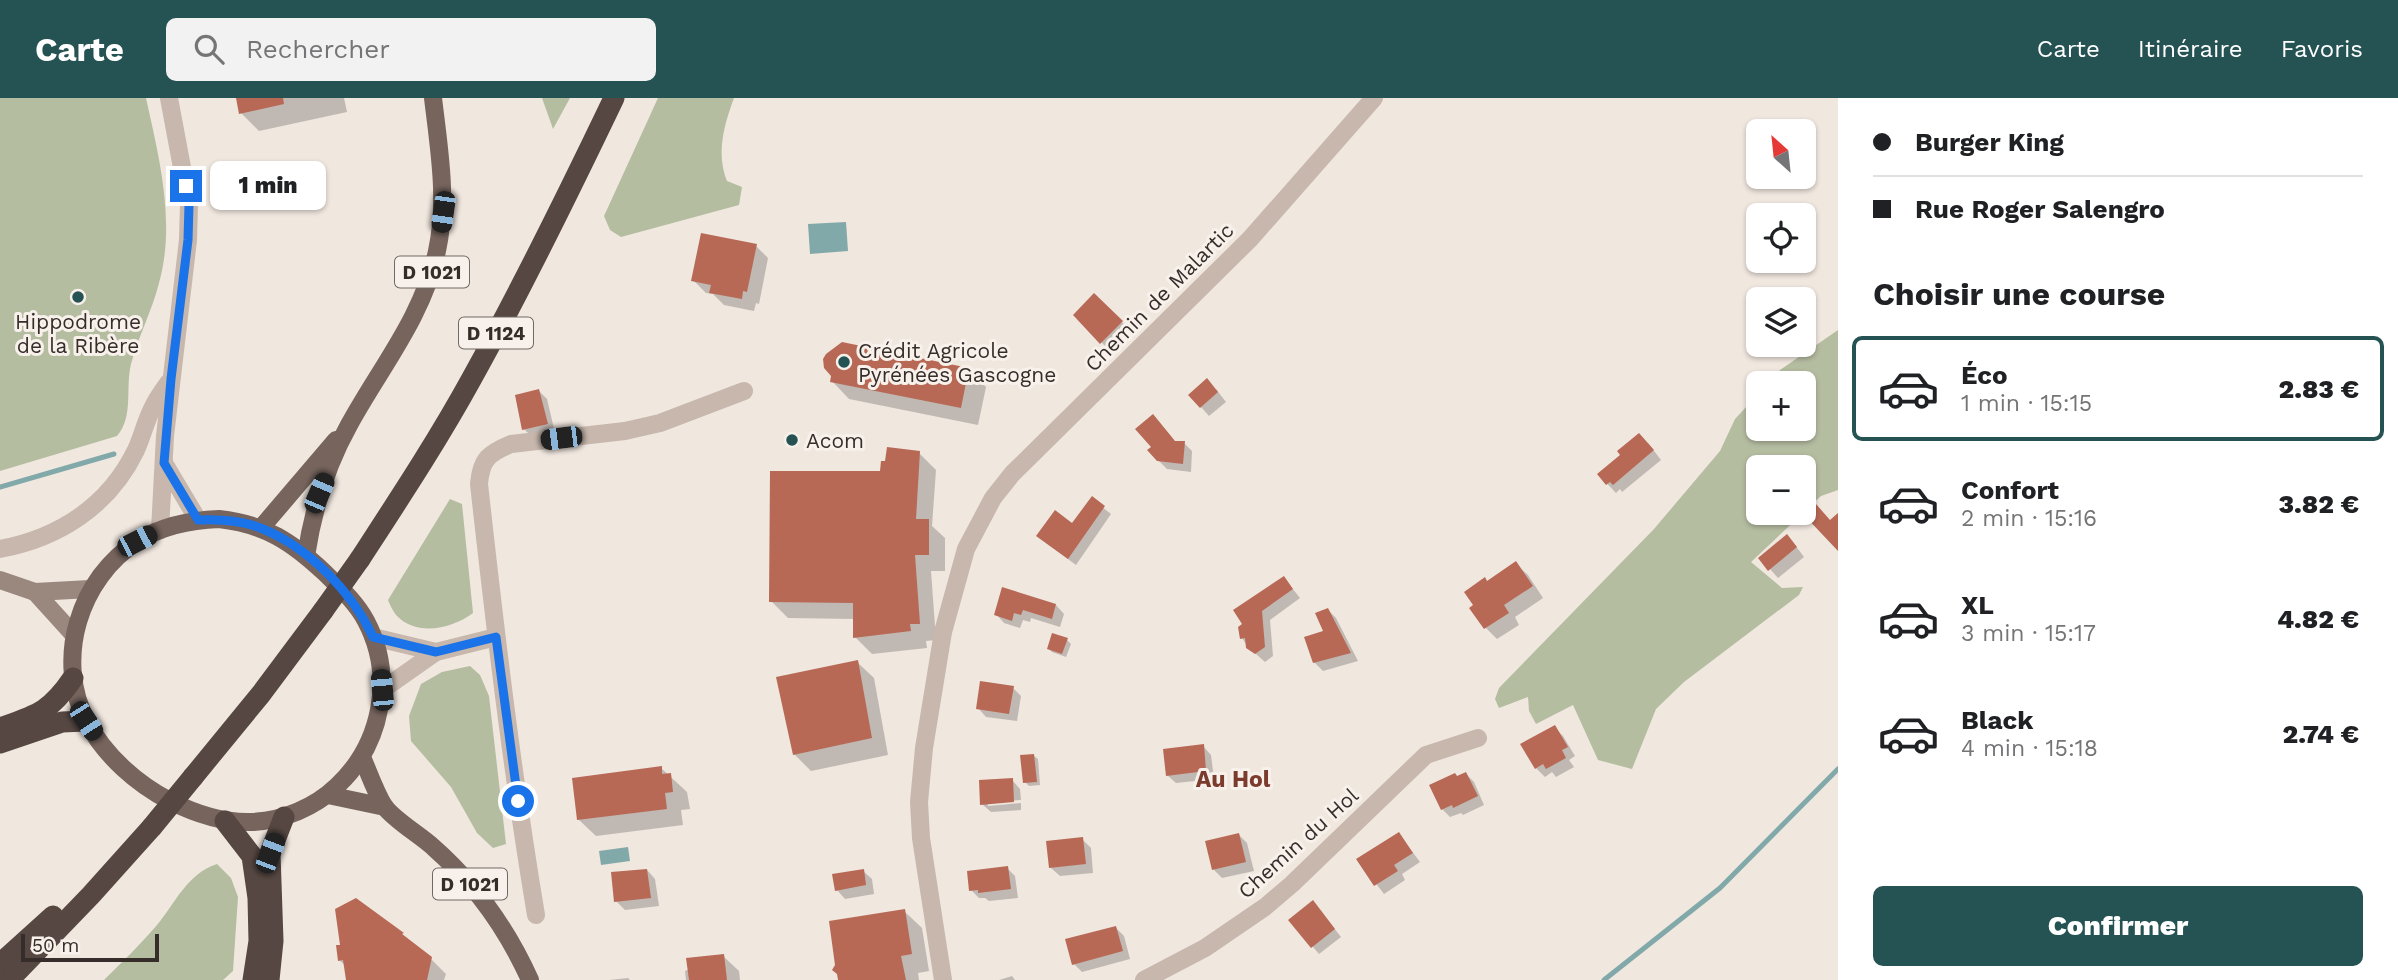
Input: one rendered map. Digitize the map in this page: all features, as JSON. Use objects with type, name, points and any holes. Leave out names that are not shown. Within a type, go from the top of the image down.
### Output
[{"type":"highway","name":"D 1124","points":[[9,980],[152,827],[261,694],[360,559],[418,470],[472,378],[557,216],[614,98]]},
{"type":"highway","points":[[0,728],[41,713],[60,698],[73,678]]},
{"type":"highway","points":[[0,743],[62,722],[86,721]]},
{"type":"highway","points":[[268,980],[273,941],[270,853],[284,817]]},
{"type":"highway","points":[[225,821],[253,856],[259,941],[253,980]]},
{"type":"highway","points":[[0,964],[58,911],[91,895]]},
{"type":"main road","name":"D 1021","points":[[306,556],[319,493],[348,427],[414,319],[438,250],[443,212],[443,177],[433,98]]},
{"type":"main road","name":"D 1021","points":[[261,528],[348,427]]},
{"type":"main road","points":[[198,520],[236,521],[261,528],[285,540],[306,556],[353,601],[373,637],[380,660],[382,690],[377,723],[362,757],[349,775],[328,795],[309,807],[284,817],[253,822],[225,821],[194,813],[147,789],[103,748],[86,721],[73,678],[74,635],[90,589],[111,562],[137,541],[160,530],[198,520]]},
{"type":"main road","name":"D 1021","points":[[362,757],[385,807],[461,873],[492,911],[511,941],[530,980]]},
{"type":"main road","name":"D 1021","points":[[328,795],[385,807]]},
{"type":"street","points":[[160,530],[171,379],[188,240],[189,205],[169,98]]},
{"type":"street","name":"Chemin de Malartic","points":[[943,980],[921,838],[920,779],[943,632],[966,548],[993,498],[1012,474],[1250,239],[1374,98]]},
{"type":"street","points":[[0,549],[42,538],[64,527],[83,516],[102,498],[135,452],[154,403],[171,379]]},
{"type":"street","points":[[536,915],[496,637],[479,484],[480,472],[486,458],[494,450],[511,444],[625,431],[660,423],[744,391]]},
{"type":"street","points":[[164,463],[198,520]]},
{"type":"street","points":[[0,580],[34,592],[90,589]]},
{"type":"street","points":[[34,592],[74,635]]},
{"type":"street","points":[[373,637],[436,652]]},
{"type":"street","points":[[382,690],[436,652],[496,637]]},
{"type":"street","name":"Chemin du Hol","points":[[1144,980],[1205,948],[1265,907],[1302,875],[1426,755],[1478,738]]},
{"type":"green space","name":"Hippodrome de la Ribère","points":[[0,98],[146,98],[164,190],[166,237],[159,283],[129,373],[126,420],[117,436],[0,471]]},
{"type":"green space","points":[[542,98],[570,98],[553,129]]},
{"type":"green space","points":[[658,98],[734,98],[724,129],[722,160],[727,181],[742,187],[739,205],[621,237],[610,230],[604,216]]},
{"type":"green space","points":[[1838,330],[1838,490],[1816,501],[1816,455],[1746,455],[1746,525],[1790,525],[1751,562],[1782,588],[1803,587],[1799,595],[1684,682],[1656,709],[1632,769],[1598,760],[1573,705],[1536,724],[1529,711],[1528,697],[1499,708],[1495,699],[1499,688],[1654,529],[1720,451],[1735,419],[1746,407],[1746,441],[1816,441],[1816,371],[1779,371],[1799,357],[1816,357],[1816,345]]},
{"type":"green space","points":[[450,499],[462,504],[473,613],[445,626],[414,626],[396,615],[388,600]]},
{"type":"green space","points":[[470,666],[480,675],[489,696],[506,844],[493,848],[477,833],[451,787],[411,741],[409,716],[421,684],[442,672]]},
{"type":"green space","points":[[217,864],[231,878],[238,897],[233,971],[223,980],[104,980],[151,932],[190,882]]},
{"type":"water","points":[[846,222],[848,251],[810,254],[808,224]]},
{"type":"water","points":[[628,847],[630,861],[601,865],[599,851]]},
{"type":"building","points":[[236,98],[283,98],[284,104],[239,114]]},
{"type":"building","points":[[701,233],[757,244],[747,292],[743,291],[742,299],[709,293],[711,285],[691,281]]},
{"type":"building","points":[[1094,293],[1123,321],[1100,344],[1073,315]]},
{"type":"building","points":[[842,342],[969,368],[961,408],[830,382],[831,376],[824,368],[823,359]]},
{"type":"building","points":[[1207,378],[1218,392],[1200,408],[1188,395]]},
{"type":"building","points":[[539,389],[548,424],[522,430],[515,395]]},
{"type":"building","points":[[1153,414],[1175,441],[1185,441],[1183,464],[1157,461],[1147,450],[1151,447],[1135,429]]},
{"type":"building","points":[[1639,433],[1654,450],[1613,485],[1610,482],[1606,485],[1597,474],[1620,455],[1617,451]]},
{"type":"building","points":[[887,447],[920,451],[916,519],[929,519],[929,555],[915,555],[920,624],[910,624],[911,631],[853,638],[853,603],[769,602],[770,471],[880,471]]},
{"type":"building","points":[[1092,496],[1105,506],[1068,559],[1036,536],[1055,510],[1072,523]]},
{"type":"building","points":[[1816,504],[1830,520],[1838,513],[1838,551],[1813,525],[1816,525]]},
{"type":"building","points":[[1787,534],[1797,547],[1768,571],[1758,558]]},
{"type":"building","points":[[1516,561],[1533,586],[1504,605],[1509,613],[1484,629],[1469,608],[1473,605],[1464,592],[1485,577],[1487,581]]},
{"type":"building","points":[[1284,576],[1293,589],[1262,611],[1265,647],[1255,654],[1246,648],[1245,638],[1240,639],[1238,627],[1242,624],[1233,610]]},
{"type":"building","points":[[1002,587],[1056,604],[1052,619],[1023,610],[1021,615],[1014,613],[1012,621],[994,615]]},
{"type":"building","points":[[1328,608],[1351,653],[1313,663],[1304,637],[1323,631],[1315,613]]},
{"type":"building","points":[[1052,633],[1068,638],[1062,654],[1047,649]]},
{"type":"building","points":[[858,660],[872,738],[793,755],[776,677]]},
{"type":"building","points":[[980,681],[1014,686],[1009,714],[976,709]]},
{"type":"building","points":[[1555,725],[1568,747],[1562,750],[1566,758],[1546,769],[1543,764],[1535,769],[1520,744]]},
{"type":"building","points":[[1204,744],[1206,771],[1166,776],[1163,749]]},
{"type":"building","points":[[1034,754],[1037,782],[1023,783],[1020,755]]},
{"type":"building","points":[[662,766],[662,774],[671,773],[673,792],[665,793],[667,809],[577,820],[572,778]]},
{"type":"building","points":[[1466,772],[1478,796],[1453,808],[1452,805],[1441,810],[1429,785],[1455,773],[1457,776]]},
{"type":"building","points":[[1013,778],[1014,802],[980,805],[979,780]]},
{"type":"building","points":[[1399,832],[1413,853],[1394,865],[1398,871],[1374,886],[1356,859]]},
{"type":"building","points":[[1239,833],[1246,862],[1212,870],[1205,841]]},
{"type":"building","points":[[1083,837],[1086,864],[1049,868],[1046,841]]},
{"type":"building","points":[[1008,866],[1011,889],[978,893],[978,890],[969,891],[967,871]]},
{"type":"building","points":[[647,869],[651,898],[614,902],[611,872]]},
{"type":"building","points":[[864,869],[866,885],[835,891],[832,874]]},
{"type":"building","points":[[356,898],[432,957],[427,980],[346,980],[343,960],[338,961],[336,945],[340,945],[335,909]]},
{"type":"building","points":[[1313,900],[1335,929],[1311,948],[1288,920]]},
{"type":"building","points":[[905,909],[912,954],[901,956],[906,980],[838,980],[837,974],[832,970],[835,965],[829,921]]},
{"type":"building","points":[[1116,926],[1123,951],[1072,965],[1065,939]]},
{"type":"building","points":[[724,954],[727,980],[689,980],[686,958]]},
{"type":"waterway","points":[[0,487],[114,454]]},
{"type":"waterway","points":[[1604,980],[1720,888],[1838,769]]},
{"type":"place","name":"Hippodrome de la Ribère","points":[[78,297]]},
{"type":"place","name":"Crédit Agricole Pyrénées Gascogne","points":[[844,362]]},
{"type":"place","name":"Acom","points":[[792,440]]},
{"type":"district","name":"Au Hol","points":[[1233,779]]},
{"type":"route","points":[[186,186],[189,205],[188,240],[164,463],[198,520],[236,521],[261,528],[285,540],[306,556],[353,601],[373,637],[436,652],[496,637],[518,801]]}]
